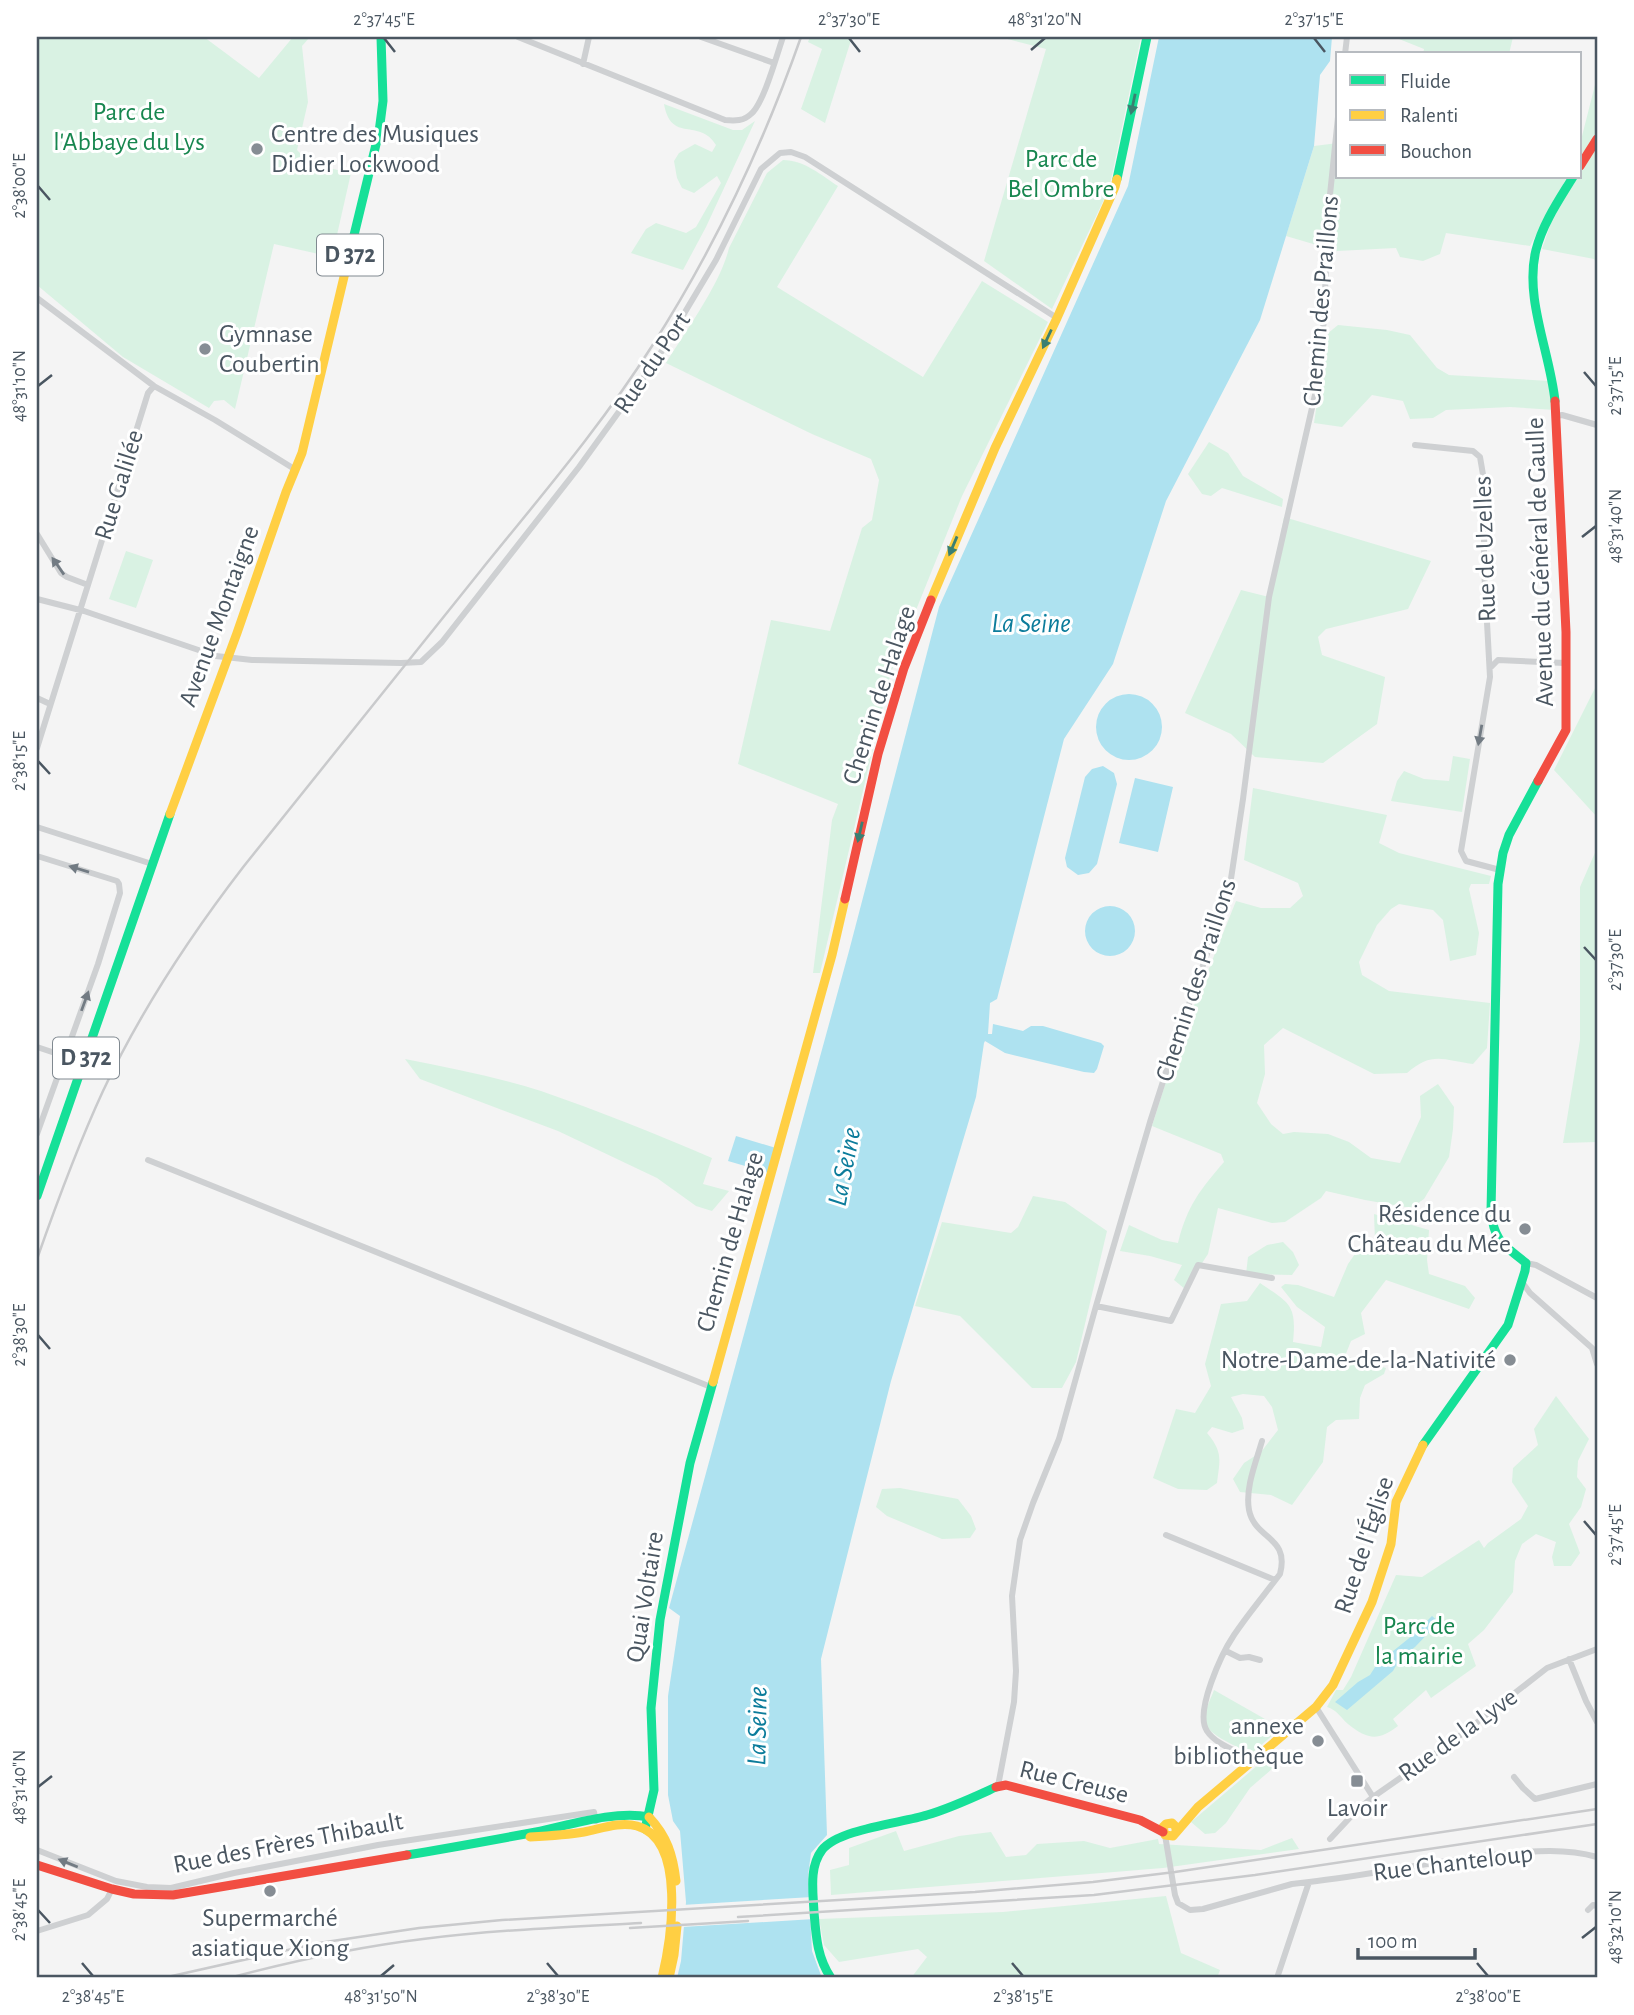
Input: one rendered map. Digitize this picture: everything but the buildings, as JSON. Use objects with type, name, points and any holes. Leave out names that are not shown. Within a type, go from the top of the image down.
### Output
[{"type":"street","name":"Avenue Montaigne","points":[[37,1196],[153,864],[286,492],[296,471],[322,374],[379,132],[383,101],[381,37]]},
{"type":"street","points":[[519,37],[725,120],[735,121],[744,119],[758,106],[783,37]]},
{"type":"street","points":[[583,64],[589,37]]},
{"type":"street","points":[[701,37],[774,64]]},
{"type":"street","name":"Chemin de Halage","points":[[711,1387],[832,955],[878,754],[904,667],[990,460],[1115,187],[1147,37]]},
{"type":"street","name":"Chemin des Praillons","points":[[998,1786],[1014,1702],[1016,1671],[1012,1596],[1020,1540],[1059,1439],[1177,1038],[1228,892],[1269,597],[1317,386],[1336,136]]},
{"type":"street","points":[[1582,163],[1597,139]]},
{"type":"street","name":"Rue du Port","points":[[228,657],[252,660],[413,663],[426,659],[579,467],[635,390],[711,270],[761,169],[780,153],[791,152],[805,157],[1056,318]]},
{"type":"street","name":"Avenue du Général de Gaulle","points":[[1499,1241],[1492,1219],[1491,1178],[1498,884],[1509,835],[1566,730],[1567,712],[1557,416],[1553,377],[1534,299],[1532,275],[1536,249],[1551,212],[1572,178]]},
{"type":"street","points":[[37,298],[154,386],[215,420],[296,471]]},
{"type":"street","name":"Rue Galilée","points":[[37,748],[148,393],[154,386]]},
{"type":"street","points":[[1557,416],[1597,425]]},
{"type":"street","name":"Rue de Uzelles","points":[[1415,445],[1473,451],[1480,457],[1487,498],[1484,568],[1491,667],[1461,851],[1466,861],[1500,870]]},
{"type":"street","points":[[37,534],[61,573],[67,578],[88,585]]},
{"type":"street","points":[[37,599],[216,656],[228,657]]},
{"type":"street","name":"Rue de Uzelles","points":[[1491,667],[1498,660],[1564,663]]},
{"type":"street","points":[[37,698],[50,704]]},
{"type":"street","points":[[37,827],[153,864]]},
{"type":"street","points":[[37,856],[109,878],[119,884],[120,893],[37,1134]]},
{"type":"street","points":[[37,1047],[64,1056]]},
{"type":"street","points":[[148,1160],[711,1387]]},
{"type":"street","points":[[1487,1245],[1499,1241],[1526,1263],[1536,1265],[1597,1298]]},
{"type":"street","name":"Rue de l'Église","points":[[1169,1830],[1316,1707],[1333,1685],[1373,1602],[1391,1544],[1396,1502],[1423,1445],[1508,1325],[1526,1263]]},
{"type":"street","points":[[1096,1306],[1171,1321],[1198,1265],[1272,1278]]},
{"type":"street","points":[[1521,1281],[1530,1293],[1592,1348],[1597,1364]]},
{"type":"street","name":"Quai Voltaire","points":[[645,1829],[654,1790],[651,1708],[660,1620],[690,1463],[711,1387]]},
{"type":"street","points":[[1252,1760],[1212,1738],[1205,1728],[1202,1715],[1207,1692],[1233,1636],[1280,1574],[1283,1561],[1282,1551],[1264,1534],[1249,1511],[1249,1492],[1262,1441]]},
{"type":"street","points":[[1166,1535],[1275,1580]]},
{"type":"street","name":"Rue de la Lyve","points":[[1330,1839],[1373,1797],[1449,1744],[1547,1668],[1597,1649]]},
{"type":"street","points":[[1226,1651],[1240,1658],[1260,1660]]},
{"type":"street","points":[[1569,1659],[1597,1722]]},
{"type":"street","points":[[1316,1707],[1373,1797]]},
{"type":"street","points":[[1514,1777],[1535,1798],[1597,1784]]},
{"type":"street","points":[[831,1978],[819,1957],[816,1938],[814,1872],[816,1859],[826,1846],[843,1837],[927,1815],[998,1786]]},
{"type":"street","name":"Rue Creuse","points":[[998,1786],[1014,1787],[1169,1830]]},
{"type":"street","name":"Rue des Frères Thibault","points":[[37,1850],[126,1883],[171,1888],[378,1845],[594,1812],[597,1825]]},
{"type":"street","name":"Rue des Frères Thibault","points":[[40,1864],[112,1889],[155,1895],[193,1892],[471,1843],[597,1825],[635,1814],[649,1817]]},
{"type":"street","points":[[649,1817],[663,1831],[676,1877],[677,1940],[669,1978]]},
{"type":"street","name":"Rue des Frères Thibault","points":[[597,1825],[635,1826],[645,1829]]},
{"type":"street","points":[[645,1829],[655,1836],[664,1851],[671,1890],[670,1943],[662,1978]]},
{"type":"street","name":"Rue Chanteloup","points":[[1169,1830],[1170,1868],[1177,1900],[1190,1910],[1203,1909],[1293,1884],[1460,1859],[1561,1850],[1597,1857]]},
{"type":"street","points":[[469,1833],[471,1843]]},
{"type":"street","points":[[1277,1978],[1309,1882]]},
{"type":"street","points":[[37,1931],[88,1915],[107,1899],[112,1889]]},
{"type":"street","points":[[1588,1910],[1593,1905],[1597,1906]]},
{"type":"green space","name":"Parc de l'Abbaye du Lys","points":[[37,37],[204,37],[259,78],[293,37],[310,37],[302,46],[308,102],[297,150],[311,164],[351,173],[332,257],[274,244],[235,409],[224,400],[214,401],[209,408],[123,357],[37,285]]},
{"type":"green space","points":[[810,37],[852,37],[825,123],[801,109],[822,49],[808,42]]},
{"type":"green space","name":"Parc de Bel Ombre","points":[[1000,37],[1141,37],[1109,189],[1052,309],[984,261],[1046,49]]},
{"type":"green space","points":[[1394,37],[1513,37],[1509,52],[1423,52],[1424,49]]},
{"type":"green space","points":[[1597,77],[1597,264],[1594,259],[1542,249],[1566,179],[1530,246],[1446,233],[1440,254],[1423,261],[1400,257],[1396,248],[1337,251],[1286,236],[1314,146],[1336,143],[1336,178],[1582,178],[1582,136]]},
{"type":"green space","points":[[664,104],[733,130],[742,130],[755,121],[683,270],[631,253],[646,229],[656,223],[686,233],[696,227],[721,183],[717,176],[694,193],[682,188],[674,161],[679,153],[695,144],[712,152],[716,145],[702,132],[673,123]]},
{"type":"green space","points":[[783,160],[805,165],[838,186],[777,287],[923,377],[982,281],[1048,322],[962,496],[891,672],[820,973],[813,973],[832,820],[838,804],[738,764],[771,620],[830,631],[862,528],[872,520],[879,480],[871,459],[812,434],[666,363],[718,277],[729,248],[767,173]]},
{"type":"green space","points":[[1338,325],[1410,335],[1437,368],[1449,375],[1549,381],[1555,410],[1510,407],[1446,410],[1433,418],[1410,419],[1403,401],[1372,395],[1342,427],[1314,423],[1327,334]]},
{"type":"green space","points":[[1209,442],[1228,453],[1243,476],[1283,499],[1282,507],[1222,488],[1211,496],[1202,494],[1188,474]]},
{"type":"green space","points":[[1284,517],[1431,561],[1408,609],[1326,629],[1318,637],[1322,655],[1385,677],[1377,724],[1323,763],[1255,757],[1231,734],[1185,713],[1241,590],[1269,597]]},
{"type":"green space","points":[[126,551],[153,560],[136,608],[109,599]]},
{"type":"green space","points":[[1597,684],[1597,817],[1554,770]]},
{"type":"green space","points":[[1453,756],[1470,759],[1462,812],[1391,801],[1397,781],[1404,771],[1424,779],[1449,781]]},
{"type":"green space","points":[[1253,788],[1387,815],[1379,843],[1399,853],[1491,876],[1489,884],[1471,884],[1469,889],[1479,933],[1476,955],[1450,961],[1443,920],[1433,910],[1399,904],[1377,925],[1359,962],[1362,975],[1389,991],[1490,1003],[1487,1048],[1473,1064],[1431,1059],[1407,1073],[1374,1074],[1283,1028],[1264,1045],[1265,1074],[1257,1103],[1271,1124],[1283,1134],[1328,1134],[1349,1142],[1371,1158],[1400,1163],[1421,1117],[1420,1096],[1438,1084],[1454,1107],[1449,1157],[1424,1199],[1411,1208],[1326,1191],[1321,1198],[1285,1222],[1272,1223],[1218,1208],[1208,1254],[1185,1289],[1174,1280],[1182,1265],[1120,1251],[1129,1225],[1162,1240],[1178,1243],[1195,1199],[1224,1162],[1221,1154],[1152,1126],[1175,1053],[1236,901],[1261,908],[1290,908],[1303,896],[1298,883],[1244,860]]},
{"type":"green space","points":[[1597,848],[1597,1142],[1563,1143],[1580,1040],[1580,887]]},
{"type":"green space","points":[[405,1059],[474,1073],[541,1091],[649,1132],[712,1158],[703,1184],[729,1191],[712,1211],[696,1206],[657,1178],[558,1131],[420,1079]]},
{"type":"green space","points":[[1033,1196],[1065,1202],[1107,1231],[1076,1362],[1062,1388],[1032,1388],[960,1316],[915,1306],[942,1222],[1011,1233],[1018,1227]]},
{"type":"green space","points":[[1374,1214],[1429,1230],[1429,1274],[1465,1286],[1475,1298],[1469,1309],[1386,1280],[1361,1313],[1365,1334],[1351,1341],[1345,1356],[1386,1368],[1384,1374],[1365,1385],[1360,1398],[1359,1419],[1336,1420],[1327,1427],[1323,1462],[1292,1505],[1271,1495],[1240,1492],[1233,1479],[1244,1463],[1261,1452],[1278,1430],[1272,1407],[1264,1396],[1243,1394],[1231,1397],[1242,1418],[1244,1429],[1232,1433],[1212,1427],[1207,1433],[1216,1445],[1219,1456],[1217,1483],[1207,1490],[1178,1489],[1153,1478],[1176,1409],[1195,1413],[1211,1386],[1205,1364],[1221,1304],[1247,1301],[1260,1283],[1289,1306],[1294,1320],[1293,1342],[1321,1347],[1325,1327],[1297,1307],[1281,1287],[1285,1284],[1298,1285],[1334,1297],[1348,1264],[1357,1251],[1375,1241]]},
{"type":"green space","points":[[1283,1242],[1293,1252],[1299,1265],[1292,1275],[1246,1274],[1248,1257],[1267,1245]]},
{"type":"green space","name":"Parc de la mairie","points":[[1556,1396],[1589,1439],[1578,1461],[1577,1477],[1586,1489],[1581,1507],[1569,1524],[1580,1553],[1571,1566],[1554,1566],[1552,1557],[1556,1542],[1536,1534],[1522,1544],[1515,1561],[1513,1592],[1484,1630],[1468,1644],[1476,1666],[1431,1698],[1426,1690],[1393,1719],[1398,1726],[1391,1731],[1373,1737],[1361,1733],[1327,1707],[1336,1690],[1343,1690],[1351,1677],[1396,1575],[1422,1577],[1479,1540],[1484,1548],[1521,1519],[1528,1506],[1512,1482],[1513,1468],[1538,1445],[1534,1429]]},
{"type":"green space","points":[[900,1488],[958,1499],[971,1516],[976,1529],[970,1538],[942,1539],[887,1516],[876,1507],[882,1489]]},
{"type":"green space","points":[[1214,1690],[1281,1728],[1251,1754],[1224,1740],[1211,1732],[1205,1722],[1206,1710]]},
{"type":"green space","points":[[1272,1753],[1280,1762],[1250,1788],[1226,1823],[1215,1833],[1205,1834],[1191,1822]]},
{"type":"green space","points":[[896,1831],[904,1851],[959,1836],[991,1832],[1006,1857],[1026,1855],[1037,1844],[1084,1841],[1110,1848],[1158,1839],[1159,1844],[1261,1850],[1292,1838],[1299,1849],[1163,1868],[831,1895],[830,1870],[849,1865],[849,1848]]},
{"type":"green space","points":[[1166,1896],[1181,1953],[1220,1970],[1217,1978],[911,1978],[927,1957],[918,1949],[839,1962],[824,1945],[819,1919],[1003,1912]]},
{"type":"water","name":"La Seine","points":[[1159,37],[1332,37],[1330,61],[1320,75],[1314,146],[1260,320],[1166,501],[1113,664],[1064,739],[997,999],[990,1003],[988,1034],[992,1034],[993,1024],[1023,1031],[1031,1026],[1043,1026],[1104,1046],[1094,1073],[1005,1053],[985,1041],[984,1043],[976,1097],[891,1381],[821,1659],[827,1835],[811,1853],[808,1876],[812,1951],[822,1978],[677,1978],[686,1902],[680,1831],[673,1821],[668,1795],[668,1696],[680,1616],[669,1608],[849,951],[939,607],[1128,186]]},
{"type":"water","points":[[1129,694],[1142,696],[1157,709],[1162,727],[1160,740],[1147,755],[1129,760],[1116,758],[1101,745],[1096,727],[1098,714],[1111,699]]},
{"type":"water","points":[[1103,766],[1114,773],[1117,784],[1097,864],[1089,873],[1078,875],[1067,867],[1065,858],[1085,777],[1092,769]]},
{"type":"water","points":[[1135,778],[1173,787],[1158,852],[1119,843]]},
{"type":"water","points":[[1110,906],[1128,913],[1135,931],[1128,949],[1110,956],[1092,949],[1085,931],[1092,913]]},
{"type":"water","points":[[736,1136],[776,1148],[769,1173],[728,1161]]},
{"type":"water","points":[[1432,1616],[1439,1622],[1400,1659],[1393,1671],[1347,1710],[1335,1702],[1370,1675],[1377,1664]]},
{"type":"pier","points":[[812,1897],[814,1919],[682,1927],[682,1905]]},
{"type":"railway","points":[[37,1259],[68,1174],[103,1091],[133,1032],[168,974],[244,866],[570,460],[633,375],[675,309],[736,196],[801,37]]},
{"type":"railway","points":[[163,1978],[319,1943],[419,1928],[502,1920],[975,1892],[1093,1882],[1597,1809]]},
{"type":"railway","points":[[738,1917],[1094,1895],[1255,1875],[1597,1824]]},
{"type":"railway","points":[[630,1928],[748,1921]]},
{"type":"railway","points":[[229,1978],[325,1955],[398,1942],[504,1931],[641,1923]]},
{"type":"traffic: fast","points":[[348,260],[379,132],[383,101],[381,37]]},
{"type":"traffic: fast","points":[[1117,179],[1147,37]]},
{"type":"traffic: fast","points":[[1555,401],[1535,306],[1533,268],[1543,230],[1572,178]]},
{"type":"traffic: fast","points":[[1423,1445],[1508,1325],[1525,1271],[1526,1263],[1501,1242],[1492,1221],[1491,1211],[1498,884],[1509,835],[1538,781]]},
{"type":"traffic: fast","points":[[37,1196],[170,814]]},
{"type":"traffic: fast","points":[[645,1829],[654,1790],[651,1708],[660,1620],[690,1463],[713,1382]]},
{"type":"traffic: fast","points":[[831,1978],[820,1954],[814,1912],[813,1872],[822,1850],[842,1837],[936,1812],[996,1787]]},
{"type":"traffic: fast","points":[[407,1855],[607,1817],[649,1817]]},
{"type":"traffic: slow","points":[[931,600],[995,448],[1057,318],[1117,179]]},
{"type":"traffic: slow","points":[[170,814],[302,453],[348,260]]},
{"type":"traffic: slow","points":[[713,1382],[832,955],[845,899]]},
{"type":"traffic: slow","points":[[1176,1832],[1172,1823],[1163,1827],[1165,1835],[1173,1836],[1198,1807],[1316,1707],[1333,1685],[1372,1602],[1391,1544],[1396,1502],[1423,1445]]},
{"type":"traffic: slow","points":[[649,1817],[668,1846],[676,1881]]},
{"type":"traffic: slow","points":[[530,1837],[577,1833],[624,1824],[637,1826],[653,1835],[663,1850],[672,1893],[669,1941],[662,1978]]},
{"type":"traffic: slow","points":[[669,1978],[677,1926]]},
{"type":"traffic: jam","points":[[1582,163],[1597,139]]},
{"type":"traffic: jam","points":[[1538,781],[1566,730],[1566,632],[1555,401]]},
{"type":"traffic: jam","points":[[845,899],[878,754],[904,668],[931,600]]},
{"type":"traffic: jam","points":[[996,1787],[1006,1785],[1140,1820],[1163,1832]]},
{"type":"traffic: jam","points":[[37,1865],[134,1894],[173,1895],[407,1855]]},
{"type":"place","name":"Centre des Musiques Didier Lockwood","points":[[257,149]]},
{"type":"place","name":"Gymnase Coubertin","points":[[205,349]]},
{"type":"place","name":"Résidence du Château du Mée","points":[[1525,1229]]},
{"type":"place","name":"Notre-Dame-de-la-Nativité","points":[[1510,1360]]},
{"type":"place","name":"annexe bibliothèque","points":[[1318,1741]]},
{"type":"place","name":"Lavoir","points":[[1357,1781]]},
{"type":"place","name":"Supermarché asiatique Xiong","points":[[270,1891]]}]
